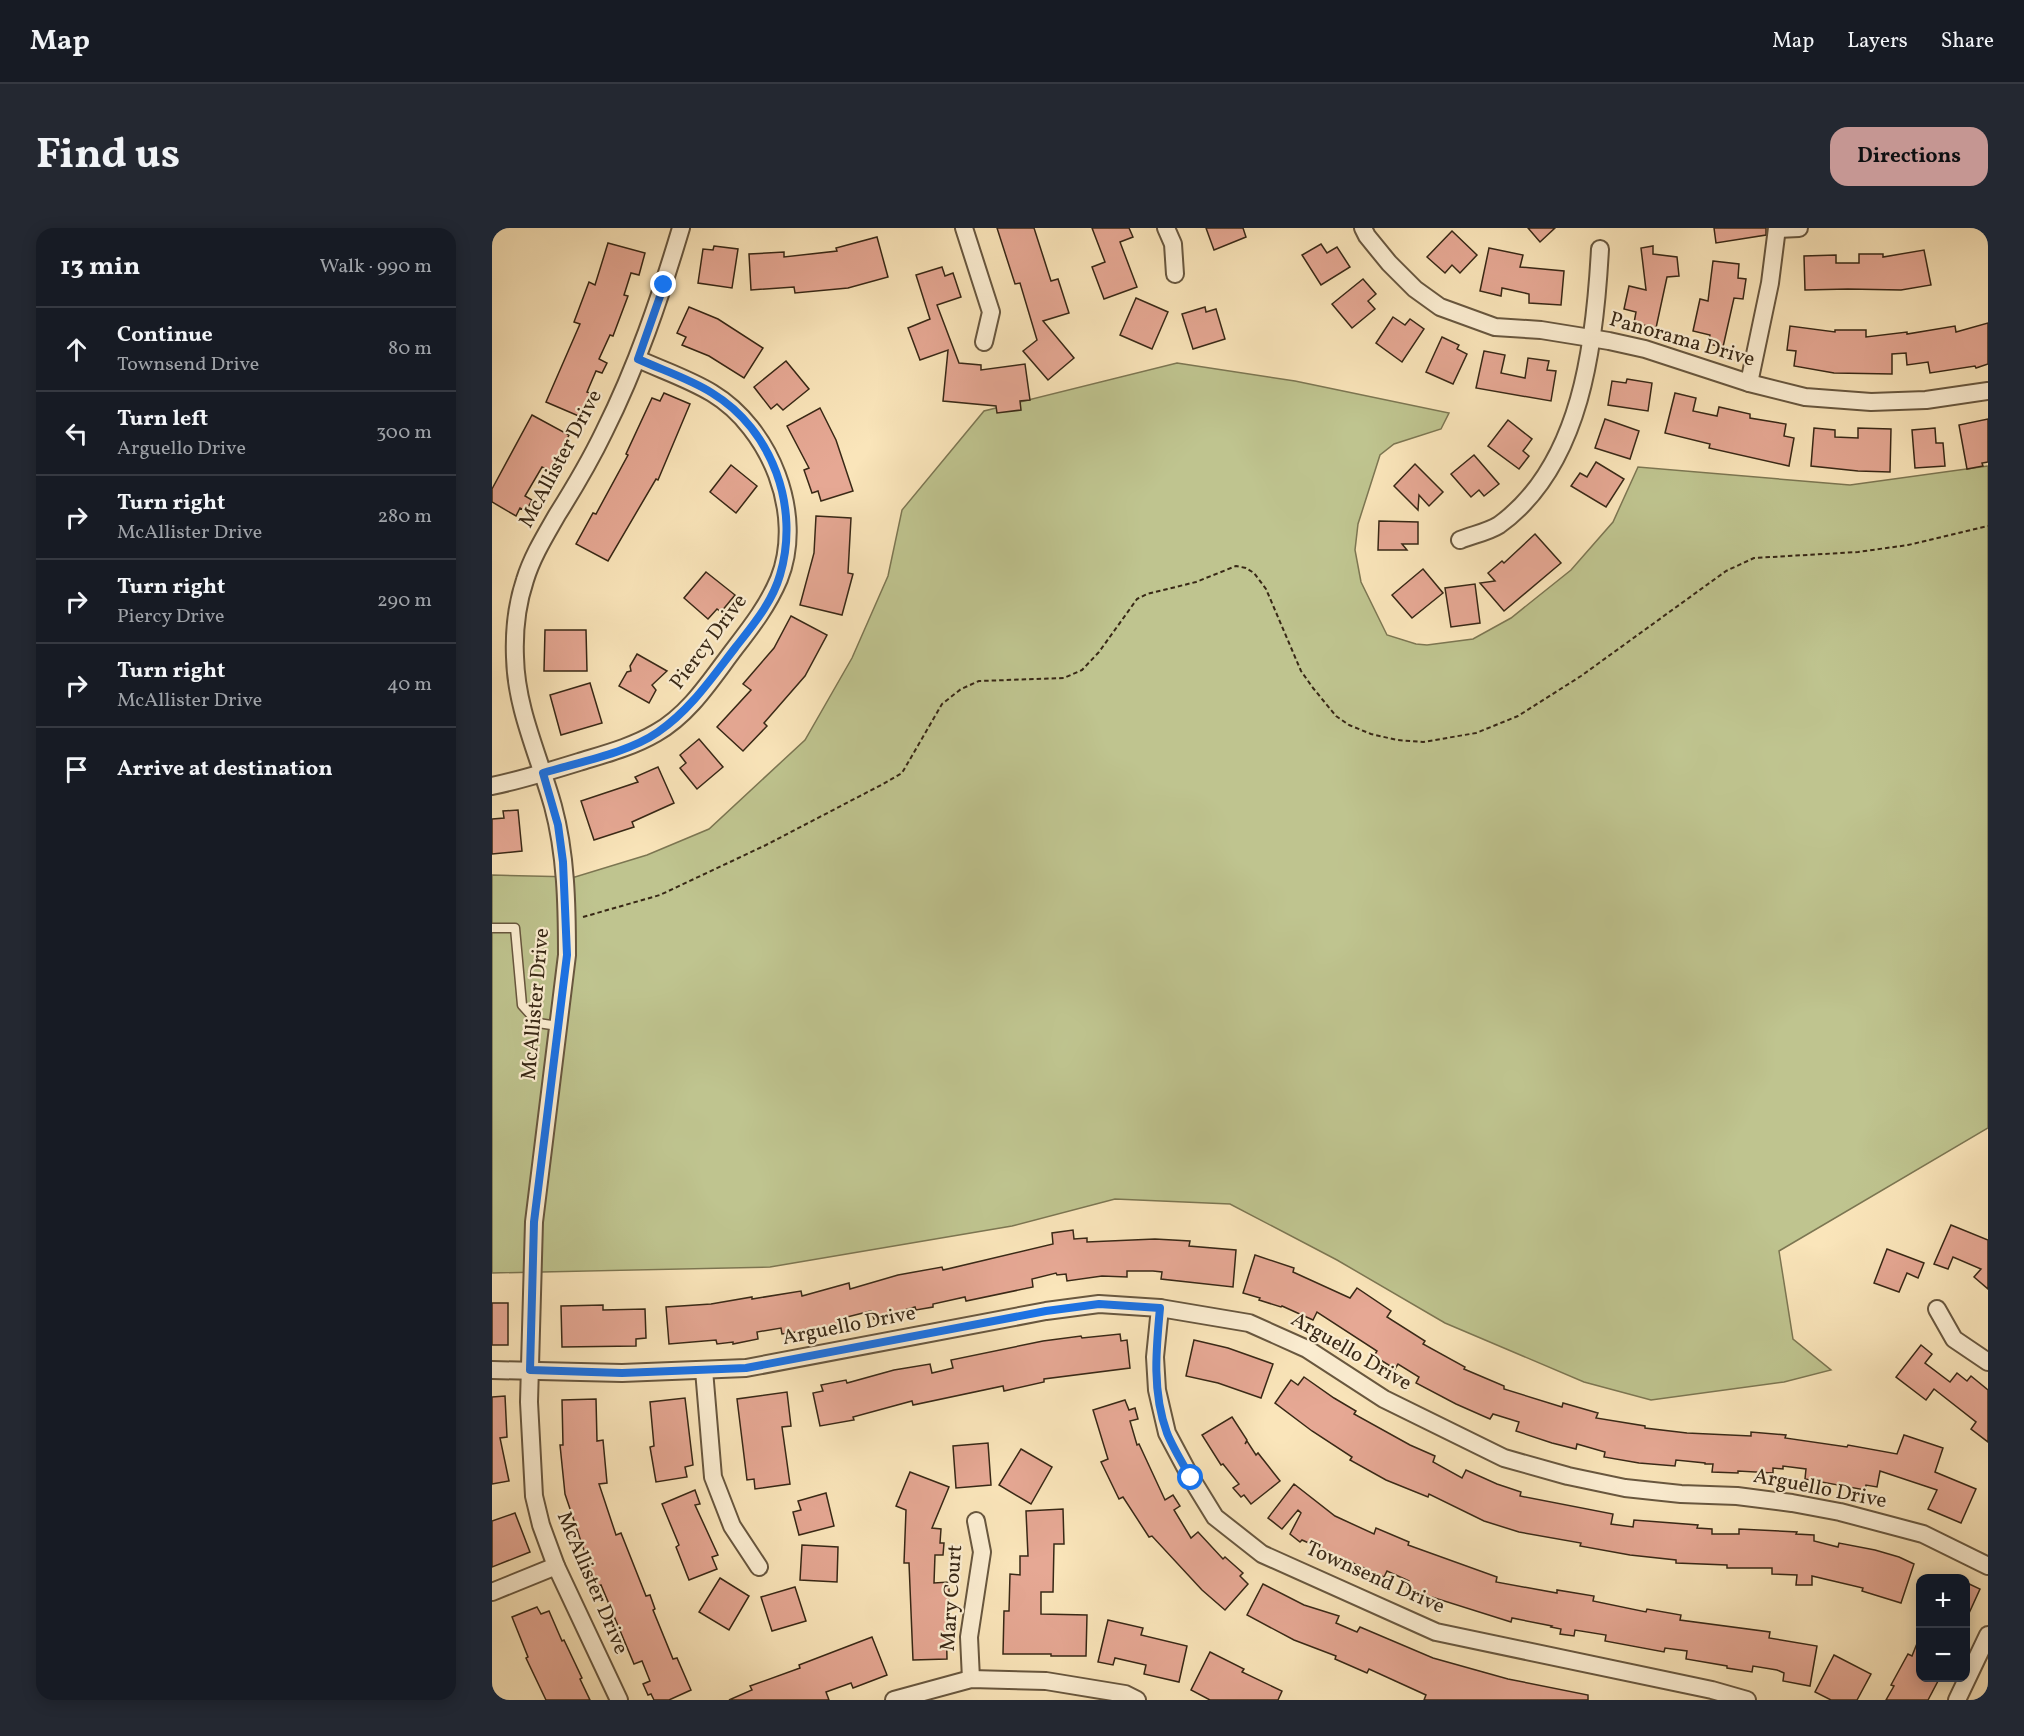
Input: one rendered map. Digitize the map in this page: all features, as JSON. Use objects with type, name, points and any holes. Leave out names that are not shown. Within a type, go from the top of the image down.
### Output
[{"type":"street","name":"McAllister Drive","points":[[619,1700],[556,1566],[541,1525],[534,1496],[528,1402],[534,1222],[567,955],[567,921],[558,825],[522,710],[514,656],[525,580],[536,552],[586,466],[638,359],[681,228]]},
{"type":"street","points":[[964,228],[991,312],[984,342]]},
{"type":"street","points":[[1166,228],[1173,244],[1175,274]]},
{"type":"street","name":"Panorama Drive","points":[[1363,228],[1389,263],[1415,289],[1440,307],[1495,327],[1540,330],[1645,349],[1749,383],[1805,397],[1871,402],[1926,400],[1988,391]]},
{"type":"street","points":[[1749,383],[1770,283],[1777,228],[1799,228]]},
{"type":"street","points":[[1460,540],[1497,527],[1535,492],[1549,470],[1575,416],[1597,308],[1600,249]]},
{"type":"street","name":"Piercy Drive","points":[[492,786],[624,749],[657,733],[691,705],[763,612],[780,577],[787,544],[786,513],[776,469],[762,441],[732,407],[712,393],[638,359]]},
{"type":"street","name":"Arguello Drive","points":[[492,1370],[622,1373],[746,1368],[1046,1311],[1099,1304],[1160,1308],[1249,1323],[1307,1349],[1384,1399],[1504,1458],[1568,1476],[1625,1488],[1681,1494],[1748,1497],[1840,1512],[1923,1534],[1988,1566]]},
{"type":"street","name":"Townsend Drive","points":[[1160,1308],[1155,1357],[1157,1390],[1167,1433],[1215,1517],[1262,1554],[1436,1632],[1712,1690],[1747,1700]]},
{"type":"street","points":[[1937,1309],[1954,1339],[1988,1362]]},
{"type":"street","points":[[704,1370],[713,1477],[732,1526],[759,1567]]},
{"type":"street","name":"Mary Court","points":[[971,1679],[969,1637],[982,1552],[976,1521]]},
{"type":"street","points":[[492,1592],[556,1566]]},
{"type":"street","points":[[1957,1700],[1988,1635]]},
{"type":"street","points":[[894,1700],[971,1679],[1046,1681],[1125,1694],[1137,1700]]},
{"type":"lane","points":[[492,928],[515,928],[522,1005],[538,1023],[558,1026]]},
{"type":"path","points":[[567,921],[660,895],[766,845],[883,784],[902,773],[942,704],[961,689],[979,681],[1064,678],[1082,670],[1099,652],[1137,599],[1147,594],[1203,579],[1236,566],[1254,573],[1266,589],[1301,670],[1336,716],[1349,725],[1371,734],[1397,740],[1423,742],[1476,733],[1526,711],[1581,676],[1726,571],[1742,562],[1755,558],[1858,552],[1908,545],[1988,526]]},
{"type":"green space","points":[[1177,363],[1295,381],[1449,413],[1441,429],[1394,444],[1380,455],[1358,524],[1355,550],[1361,582],[1387,635],[1416,644],[1427,645],[1473,639],[1511,618],[1571,570],[1613,522],[1638,467],[1850,485],[1988,466],[1988,1128],[1779,1251],[1793,1339],[1831,1370],[1784,1382],[1651,1400],[1584,1382],[1445,1323],[1337,1260],[1230,1204],[1115,1199],[1012,1226],[770,1267],[492,1273],[492,875],[575,877],[647,855],[709,829],[805,740],[852,658],[888,576],[902,510],[984,411]]},
{"type":"building","points":[[997,228],[1034,228],[1051,281],[1058,279],[1069,313],[1043,321],[1074,358],[1048,380],[1023,351],[1037,340],[1020,283],[1015,284]]},
{"type":"building","points":[[1092,228],[1129,228],[1133,237],[1120,242],[1137,287],[1104,299],[1092,267],[1105,262]]},
{"type":"building","points":[[1206,228],[1243,228],[1246,237],[1214,250]]},
{"type":"building","points":[[1528,228],[1555,228],[1540,242]]},
{"type":"building","points":[[1714,228],[1766,228],[1766,235],[1716,243]]},
{"type":"building","points":[[1452,231],[1477,255],[1460,273],[1452,265],[1445,273],[1427,257]]},
{"type":"building","points":[[877,237],[888,277],[848,288],[795,293],[794,287],[751,290],[749,254],[784,252],[784,257],[837,251],[836,248]]},
{"type":"building","points":[[608,243],[645,253],[639,275],[631,273],[624,295],[628,296],[613,336],[610,335],[599,359],[607,363],[602,373],[596,371],[587,392],[590,393],[581,417],[546,402],[580,324],[574,322],[589,282],[595,285]]},
{"type":"building","points":[[1321,244],[1327,253],[1337,247],[1350,267],[1321,285],[1302,255]]},
{"type":"building","points":[[714,246],[738,249],[732,288],[698,283],[703,249],[713,250]]},
{"type":"building","points":[[1653,246],[1653,254],[1677,257],[1679,276],[1667,277],[1656,328],[1634,323],[1636,312],[1624,309],[1629,286],[1646,290],[1641,248]]},
{"type":"building","points":[[1489,248],[1523,255],[1520,267],[1564,271],[1561,305],[1529,303],[1529,294],[1502,288],[1501,296],[1480,291]]},
{"type":"building","points":[[1924,250],[1931,285],[1901,290],[1805,290],[1804,256],[1836,255],[1836,263],[1859,263],[1859,254],[1883,254],[1883,257]]},
{"type":"building","points":[[1713,261],[1739,264],[1738,278],[1746,279],[1743,299],[1734,298],[1723,347],[1708,344],[1710,335],[1693,331],[1700,299],[1708,301]]},
{"type":"building","points":[[942,267],[945,276],[953,273],[961,297],[937,305],[959,363],[981,365],[981,370],[1025,364],[1030,400],[1020,401],[1021,410],[997,413],[996,406],[943,401],[948,350],[920,360],[908,328],[930,319],[916,275]]},
{"type":"building","points":[[1363,279],[1376,294],[1368,301],[1375,309],[1352,328],[1332,304]]},
{"type":"building","points":[[1136,298],[1168,312],[1152,349],[1120,335]]},
{"type":"building","points":[[689,307],[718,319],[763,348],[744,378],[709,356],[682,345],[686,337],[677,333]]},
{"type":"building","points":[[1205,307],[1206,312],[1216,309],[1225,339],[1193,349],[1182,314]]},
{"type":"building","points":[[1393,317],[1405,325],[1410,319],[1424,329],[1402,362],[1376,343]]},
{"type":"building","points":[[1988,323],[1988,364],[1976,368],[1975,366],[1930,373],[1928,362],[1907,365],[1906,353],[1892,354],[1892,374],[1834,373],[1794,366],[1796,351],[1787,350],[1790,326],[1835,332],[1835,330],[1866,330],[1866,337],[1907,332],[1907,334],[1955,326],[1956,332]]},
{"type":"building","points":[[1442,337],[1459,345],[1457,349],[1467,354],[1453,384],[1426,372]]},
{"type":"building","points":[[1484,351],[1505,355],[1501,373],[1525,378],[1528,358],[1549,361],[1547,370],[1556,371],[1551,401],[1476,388]]},
{"type":"building","points":[[786,361],[809,389],[783,410],[777,404],[771,409],[754,387]]},
{"type":"building","points":[[1627,379],[1652,383],[1648,411],[1608,405],[1612,381],[1626,383]]},
{"type":"building","points":[[664,393],[690,404],[658,480],[656,479],[608,561],[576,544],[593,513],[596,514],[628,455],[626,454],[652,398],[660,401]]},
{"type":"building","points":[[1675,393],[1696,398],[1693,411],[1717,416],[1719,407],[1750,414],[1750,418],[1786,424],[1784,436],[1794,438],[1789,466],[1709,448],[1710,444],[1665,433]]},
{"type":"building","points":[[820,408],[836,440],[853,491],[821,501],[818,491],[812,493],[804,470],[809,468],[787,426]]},
{"type":"building","points":[[532,415],[569,435],[550,471],[542,467],[525,496],[532,500],[526,511],[520,508],[516,516],[492,502],[492,489]]},
{"type":"building","points":[[1605,419],[1639,431],[1630,459],[1595,448]]},
{"type":"building","points":[[1988,419],[1988,462],[1982,463],[1983,466],[1967,469],[1959,425]]},
{"type":"building","points":[[1508,420],[1532,439],[1523,451],[1529,456],[1519,469],[1488,446]]},
{"type":"building","points":[[1814,428],[1835,430],[1835,437],[1858,438],[1858,428],[1891,429],[1890,472],[1811,466]]},
{"type":"building","points":[[1935,428],[1936,443],[1943,443],[1945,466],[1915,468],[1912,430]]},
{"type":"building","points":[[1474,455],[1499,484],[1484,496],[1479,490],[1471,497],[1451,474]]},
{"type":"building","points":[[1596,462],[1624,479],[1606,507],[1571,486],[1580,473],[1587,477]]},
{"type":"building","points":[[1415,464],[1443,492],[1429,506],[1419,495],[1418,510],[1394,486]]},
{"type":"building","points":[[731,465],[757,486],[736,513],[710,492]]},
{"type":"building","points":[[816,516],[851,518],[848,573],[853,574],[842,615],[800,605],[814,553]]},
{"type":"building","points":[[1379,521],[1418,522],[1418,544],[1402,544],[1407,550],[1378,550]]},
{"type":"building","points":[[1535,534],[1561,563],[1504,611],[1480,583],[1495,581],[1488,573],[1502,561],[1504,563]]},
{"type":"building","points":[[1423,569],[1443,593],[1412,618],[1392,595]]},
{"type":"building","points":[[706,572],[735,595],[721,612],[717,609],[708,619],[684,598]]},
{"type":"building","points":[[1475,584],[1480,623],[1451,627],[1445,588]]},
{"type":"building","points":[[791,616],[827,635],[805,676],[764,723],[767,726],[743,751],[717,727],[751,690],[743,684],[774,648]]},
{"type":"building","points":[[545,630],[586,630],[587,671],[544,671]]},
{"type":"building","points":[[637,654],[667,671],[652,685],[656,690],[649,703],[619,686],[627,672],[631,671],[630,666]]},
{"type":"building","points":[[590,683],[602,723],[561,735],[550,695]]},
{"type":"building","points":[[699,739],[723,767],[697,789],[680,768],[686,763],[680,755]]},
{"type":"building","points":[[658,767],[674,803],[632,822],[634,827],[594,840],[581,801],[638,782],[635,777]]},
{"type":"building","points":[[518,810],[522,851],[492,854],[492,819],[504,818],[503,811]]},
{"type":"building","points":[[1951,1225],[1988,1240],[1988,1289],[1974,1277],[1981,1269],[1953,1257],[1948,1269],[1934,1264]]},
{"type":"building","points":[[1073,1230],[1074,1239],[1087,1238],[1087,1242],[1155,1239],[1190,1241],[1189,1246],[1236,1250],[1233,1287],[1161,1279],[1162,1272],[1153,1271],[1127,1271],[1127,1277],[1102,1276],[1067,1281],[1066,1274],[1057,1275],[1056,1273],[1032,1279],[1033,1287],[966,1301],[965,1297],[916,1310],[915,1307],[874,1319],[871,1311],[847,1317],[848,1322],[825,1328],[782,1334],[781,1328],[757,1332],[758,1339],[733,1344],[733,1342],[717,1344],[716,1340],[669,1344],[666,1307],[711,1304],[801,1291],[802,1296],[849,1283],[850,1289],[898,1275],[942,1267],[943,1270],[1053,1244],[1052,1233]]},
{"type":"building","points":[[1887,1249],[1924,1263],[1918,1278],[1907,1273],[1899,1292],[1874,1283]]},
{"type":"building","points":[[1255,1255],[1294,1268],[1293,1272],[1350,1298],[1357,1288],[1391,1311],[1387,1317],[1425,1341],[1423,1344],[1465,1367],[1464,1369],[1504,1386],[1504,1389],[1562,1407],[1563,1403],[1598,1413],[1596,1418],[1645,1426],[1645,1428],[1687,1433],[1751,1436],[1751,1432],[1786,1435],[1785,1438],[1847,1447],[1848,1445],[1897,1454],[1904,1435],[1943,1448],[1935,1472],[1976,1489],[1961,1523],[1928,1509],[1937,1490],[1880,1471],[1877,1487],[1866,1485],[1865,1490],[1805,1479],[1806,1469],[1783,1466],[1783,1469],[1773,1468],[1773,1473],[1712,1472],[1713,1464],[1676,1460],[1675,1466],[1639,1463],[1604,1457],[1605,1452],[1577,1444],[1576,1449],[1552,1443],[1516,1431],[1519,1422],[1493,1414],[1490,1419],[1416,1383],[1419,1377],[1398,1364],[1395,1369],[1374,1356],[1377,1351],[1317,1312],[1313,1320],[1282,1306],[1243,1293]]},
{"type":"building","points":[[492,1303],[508,1303],[508,1345],[492,1345]]},
{"type":"building","points":[[603,1305],[603,1310],[645,1309],[646,1338],[636,1339],[636,1346],[562,1347],[561,1306]]},
{"type":"building","points":[[1120,1334],[1121,1341],[1127,1340],[1130,1368],[1044,1379],[1044,1382],[1004,1391],[1003,1386],[913,1405],[912,1401],[853,1417],[854,1420],[820,1426],[813,1393],[823,1391],[821,1385],[846,1380],[847,1383],[894,1370],[930,1364],[932,1373],[953,1368],[951,1360],[1043,1341]]},
{"type":"building","points":[[1194,1340],[1228,1348],[1273,1364],[1261,1398],[1218,1383],[1186,1376]]},
{"type":"building","points":[[1921,1345],[1932,1354],[1925,1363],[1950,1382],[1957,1373],[1967,1381],[1971,1376],[1988,1390],[1988,1442],[1971,1429],[1976,1422],[1934,1389],[1926,1400],[1896,1377]]},
{"type":"building","points":[[1304,1377],[1356,1411],[1354,1414],[1435,1456],[1433,1462],[1462,1478],[1466,1470],[1521,1492],[1520,1496],[1613,1514],[1611,1524],[1633,1527],[1634,1520],[1698,1525],[1697,1528],[1712,1529],[1712,1534],[1739,1534],[1739,1529],[1797,1532],[1796,1534],[1814,1535],[1814,1541],[1838,1547],[1839,1543],[1899,1557],[1914,1564],[1901,1603],[1862,1591],[1863,1588],[1812,1576],[1812,1585],[1796,1585],[1797,1575],[1772,1574],[1772,1568],[1727,1568],[1727,1565],[1676,1563],[1676,1560],[1580,1546],[1581,1543],[1519,1532],[1484,1521],[1429,1494],[1428,1497],[1386,1480],[1350,1460],[1352,1457],[1275,1403],[1291,1380],[1298,1385]]},
{"type":"building","points":[[787,1392],[791,1426],[782,1427],[790,1484],[755,1489],[754,1479],[747,1480],[737,1399]]},
{"type":"building","points":[[505,1396],[507,1437],[500,1438],[509,1481],[492,1484],[492,1397]]},
{"type":"building","points":[[685,1398],[693,1465],[685,1467],[687,1477],[656,1482],[650,1447],[654,1446],[650,1402]]},
{"type":"building","points":[[596,1399],[597,1441],[603,1440],[607,1483],[599,1484],[616,1535],[621,1533],[646,1596],[650,1595],[655,1609],[653,1610],[673,1659],[677,1658],[691,1690],[669,1700],[654,1700],[651,1694],[648,1695],[643,1684],[650,1681],[642,1661],[634,1664],[601,1585],[598,1586],[591,1571],[565,1494],[560,1445],[563,1445],[562,1400]]},
{"type":"building","points":[[1125,1400],[1129,1410],[1135,1408],[1138,1419],[1130,1421],[1137,1445],[1139,1444],[1165,1500],[1173,1495],[1180,1506],[1174,1510],[1191,1538],[1198,1532],[1223,1559],[1225,1557],[1243,1573],[1240,1576],[1248,1584],[1225,1610],[1202,1590],[1152,1536],[1149,1537],[1123,1497],[1119,1499],[1101,1462],[1108,1459],[1093,1410]]},
{"type":"building","points":[[1232,1417],[1247,1440],[1245,1444],[1247,1441],[1256,1455],[1258,1453],[1280,1481],[1251,1504],[1244,1495],[1241,1497],[1233,1488],[1239,1484],[1223,1464],[1221,1465],[1202,1435]]},
{"type":"building","points":[[988,1443],[991,1485],[956,1488],[953,1446]]},
{"type":"building","points":[[1021,1449],[1052,1467],[1031,1504],[999,1485]]},
{"type":"building","points":[[910,1472],[949,1487],[932,1528],[941,1529],[940,1543],[944,1543],[943,1555],[935,1555],[934,1583],[949,1582],[949,1615],[946,1615],[947,1659],[913,1660],[909,1563],[904,1563],[906,1510],[896,1506]]},
{"type":"building","points":[[1294,1484],[1335,1516],[1374,1534],[1376,1528],[1409,1542],[1408,1545],[1497,1577],[1496,1582],[1557,1593],[1557,1590],[1594,1596],[1593,1601],[1646,1612],[1647,1609],[1681,1615],[1680,1620],[1770,1632],[1769,1638],[1817,1646],[1810,1686],[1783,1681],[1784,1673],[1777,1670],[1753,1666],[1752,1672],[1727,1668],[1727,1666],[1686,1659],[1687,1651],[1665,1648],[1664,1652],[1605,1641],[1606,1635],[1575,1630],[1574,1636],[1560,1634],[1561,1629],[1552,1626],[1512,1618],[1511,1622],[1422,1594],[1407,1587],[1409,1581],[1387,1571],[1384,1577],[1302,1540],[1300,1542],[1290,1534],[1301,1513],[1298,1510],[1282,1529],[1268,1518]]},
{"type":"building","points":[[695,1490],[700,1504],[695,1505],[718,1555],[712,1557],[717,1569],[689,1580],[676,1547],[679,1545],[662,1504]]},
{"type":"building","points":[[826,1493],[834,1526],[799,1535],[793,1512],[801,1510],[798,1501]]},
{"type":"building","points":[[1063,1509],[1064,1544],[1054,1544],[1053,1592],[1041,1592],[1041,1614],[1087,1615],[1086,1656],[1003,1654],[1004,1611],[1009,1611],[1010,1574],[1020,1575],[1020,1556],[1028,1556],[1026,1511]]},
{"type":"building","points":[[515,1513],[530,1552],[492,1567],[492,1521]]},
{"type":"building","points":[[802,1545],[838,1547],[837,1582],[800,1580]]},
{"type":"building","points":[[720,1578],[749,1596],[729,1630],[699,1612]]},
{"type":"building","points":[[1263,1584],[1304,1605],[1339,1616],[1336,1623],[1357,1632],[1360,1627],[1433,1658],[1508,1679],[1588,1695],[1588,1700],[1424,1700],[1426,1695],[1369,1669],[1367,1673],[1335,1659],[1336,1656],[1294,1640],[1247,1615]]},
{"type":"building","points":[[1970,1584],[1980,1589],[1970,1611]]},
{"type":"building","points":[[795,1587],[806,1621],[772,1631],[761,1597]]},
{"type":"building","points":[[537,1607],[541,1614],[549,1611],[582,1678],[580,1679],[590,1700],[546,1700],[526,1658],[528,1657],[512,1617]]},
{"type":"building","points":[[1108,1620],[1143,1628],[1141,1635],[1187,1646],[1179,1682],[1144,1674],[1146,1665],[1115,1658],[1113,1665],[1098,1662]]},
{"type":"building","points":[[872,1637],[887,1675],[853,1688],[851,1683],[826,1692],[829,1700],[729,1700],[752,1690],[750,1686],[800,1668],[799,1665]]},
{"type":"building","points":[[1916,1646],[1916,1682],[1937,1682],[1928,1700],[1886,1700],[1894,1686],[1891,1685],[1908,1654],[1912,1656]]},
{"type":"building","points":[[1210,1652],[1244,1669],[1242,1672],[1282,1691],[1278,1700],[1210,1700],[1191,1690]]},
{"type":"building","points":[[1834,1655],[1871,1674],[1857,1700],[1831,1700],[1815,1692]]},
{"type":"route","points":[[664,285],[638,359],[712,393],[732,407],[762,441],[776,469],[786,513],[787,544],[780,577],[763,612],[691,705],[657,733],[624,749],[543,773],[558,825],[563,862],[567,955],[534,1222],[530,1370],[622,1373],[746,1368],[861,1348],[1046,1311],[1099,1304],[1160,1308],[1155,1357],[1157,1390],[1167,1433],[1191,1478]]}]
